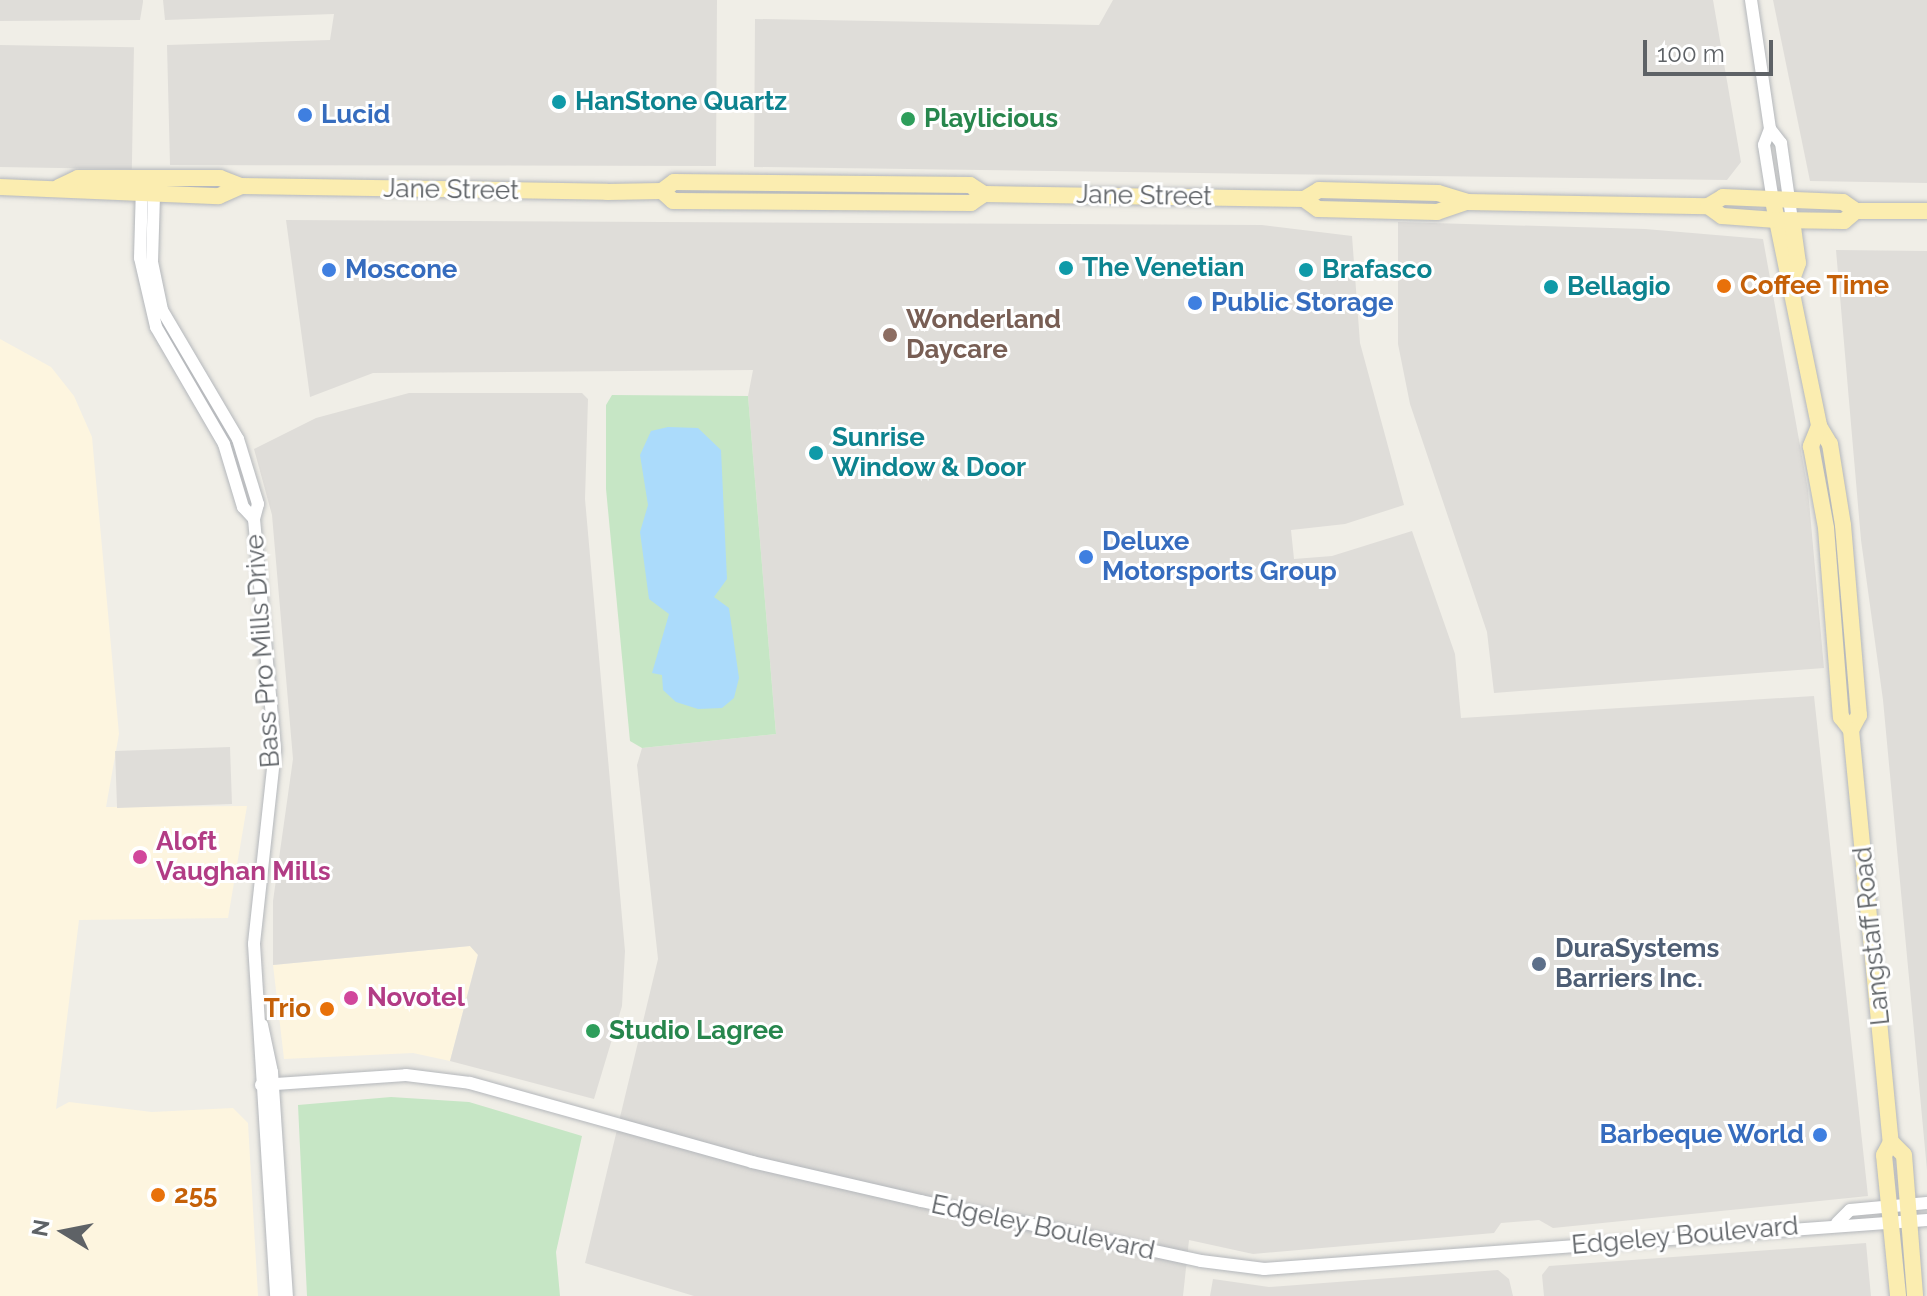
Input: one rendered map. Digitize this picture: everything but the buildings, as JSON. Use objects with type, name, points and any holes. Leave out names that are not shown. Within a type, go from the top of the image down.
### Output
[{"type":"main road","name":"Jane Street","points":[[0,187],[59,187],[78,178],[146,189],[220,178],[241,186],[662,191],[673,201],[971,203],[984,194],[1304,199],[1319,190],[1438,193],[1467,202],[1708,206],[1723,197],[1843,202],[1856,211],[1927,211]]},
{"type":"main road","name":"Langstaff Road","points":[[1782,200],[1784,266],[1793,277],[1819,426],[1811,446],[1826,528],[1841,717],[1851,730],[1891,1142],[1884,1155],[1898,1296]]},
{"type":"main road","name":"Jane Street","points":[[1708,206],[1722,216],[1784,220],[1844,221],[1856,211]]},
{"type":"main road","name":"Langstaff Road","points":[[1891,1142],[1904,1155],[1915,1296]]},
{"type":"street","name":"Langstaff Road","points":[[1751,0],[1770,129],[1781,143],[1782,200]]},
{"type":"street","name":"Bass Pro Mills Drive","points":[[146,189],[140,258],[156,327],[224,444],[243,507],[254,519],[275,750],[254,944],[287,1296]]},
{"type":"street","name":"Edgeley Boulevard","points":[[267,1085],[406,1075],[470,1083],[752,1162],[1201,1261],[1264,1269],[1837,1223],[1890,1214],[1909,1213],[1927,1220]]},
{"type":"street","name":"Bass Pro Mills Drive","points":[[267,1085],[276,1296]]},
{"type":"street","name":"Edgeley Boulevard","points":[[1909,1213],[1927,1203]]},
{"type":"shaded area","points":[[0,0],[143,2],[140,20],[0,21]]},
{"type":"shaded area","points":[[163,0],[717,0],[716,166],[170,165],[167,45],[330,40],[334,14],[165,20]]},
{"type":"shaded area","points":[[1113,0],[1713,0],[1741,162],[1727,180],[754,167],[755,19],[1099,25]]},
{"type":"shaded area","points":[[1773,0],[1927,0],[1927,183],[1810,181]]},
{"type":"shaded area","points":[[0,45],[134,47],[132,169],[0,167]]},
{"type":"shaded area","points":[[286,220],[1262,225],[1352,236],[1360,343],[1404,505],[1345,524],[1291,530],[1294,559],[1332,556],[1412,531],[1455,654],[1461,718],[1814,696],[1868,1196],[1553,1228],[1539,1220],[1501,1223],[1494,1233],[1253,1254],[1189,1240],[1183,1296],[694,1296],[585,1263],[658,959],[637,765],[642,748],[776,734],[748,396],[753,370],[373,373],[310,397]]},
{"type":"shaded area","points":[[1398,222],[1645,229],[1763,239],[1808,490],[1824,668],[1494,693],[1487,632],[1410,404],[1398,344]]},
{"type":"shaded area","points":[[1836,250],[1927,251],[1927,1170],[1883,700],[1861,540]]},
{"type":"shaded area","points":[[0,339],[51,367],[74,396],[92,437],[119,734],[106,807],[247,806],[228,918],[79,920],[56,1109],[69,1102],[152,1112],[233,1108],[248,1123],[258,1296],[0,1296]]},
{"type":"shaded area","points":[[409,393],[582,393],[588,399],[585,499],[625,951],[622,1006],[594,1099],[450,1061],[478,955],[470,946],[273,965],[273,901],[293,759],[272,515],[254,449],[316,418]]},
{"type":"shaded area","points":[[230,747],[232,804],[117,808],[115,751]]},
{"type":"shaded area","points":[[470,946],[478,954],[450,1061],[413,1053],[284,1059],[273,965]]},
{"type":"shaded area","points":[[1866,1243],[1871,1296],[1544,1296],[1542,1275],[1549,1266]]},
{"type":"shaded area","points":[[1498,1270],[1509,1279],[1513,1296],[1210,1296],[1213,1279],[1269,1287]]},
{"type":"green space","points":[[612,395],[748,396],[776,734],[642,748],[630,741],[606,489],[606,405]]},
{"type":"green space","points":[[391,1097],[469,1102],[582,1136],[556,1252],[560,1296],[307,1296],[298,1105]]},
{"type":"water","points":[[668,427],[698,428],[721,450],[727,579],[714,597],[729,608],[739,678],[734,698],[722,708],[698,709],[676,702],[663,690],[662,675],[652,673],[669,614],[649,599],[640,532],[648,505],[640,455],[651,431]]},
{"type":"place","name":"HanStone Quartz","points":[[559,102]]},
{"type":"place","name":"Lucid","points":[[305,115]]},
{"type":"place","name":"Playlicious","points":[[908,119]]},
{"type":"place","name":"The Venetian","points":[[1066,268]]},
{"type":"place","name":"Moscone","points":[[329,270]]},
{"type":"place","name":"Brafasco","points":[[1306,270]]},
{"type":"place","name":"Coffee Time","points":[[1724,286]]},
{"type":"place","name":"Bellagio","points":[[1551,287]]},
{"type":"place","name":"Public Storage","points":[[1195,303]]},
{"type":"place","name":"Wonderland Daycare","points":[[890,335]]},
{"type":"place","name":"Sunrise Window & Door","points":[[816,453]]},
{"type":"place","name":"Deluxe Motorsports Group","points":[[1086,557]]},
{"type":"place","name":"Aloft Vaughan Mills","points":[[140,857]]},
{"type":"place","name":"DuraSystems Barriers Inc.","points":[[1539,964]]},
{"type":"place","name":"Novotel","points":[[351,998]]},
{"type":"place","name":"Trio","points":[[327,1009]]},
{"type":"place","name":"Studio Lagree","points":[[593,1031]]},
{"type":"place","name":"Barbeque World","points":[[1820,1135]]},
{"type":"place","name":"255","points":[[158,1195]]}]
